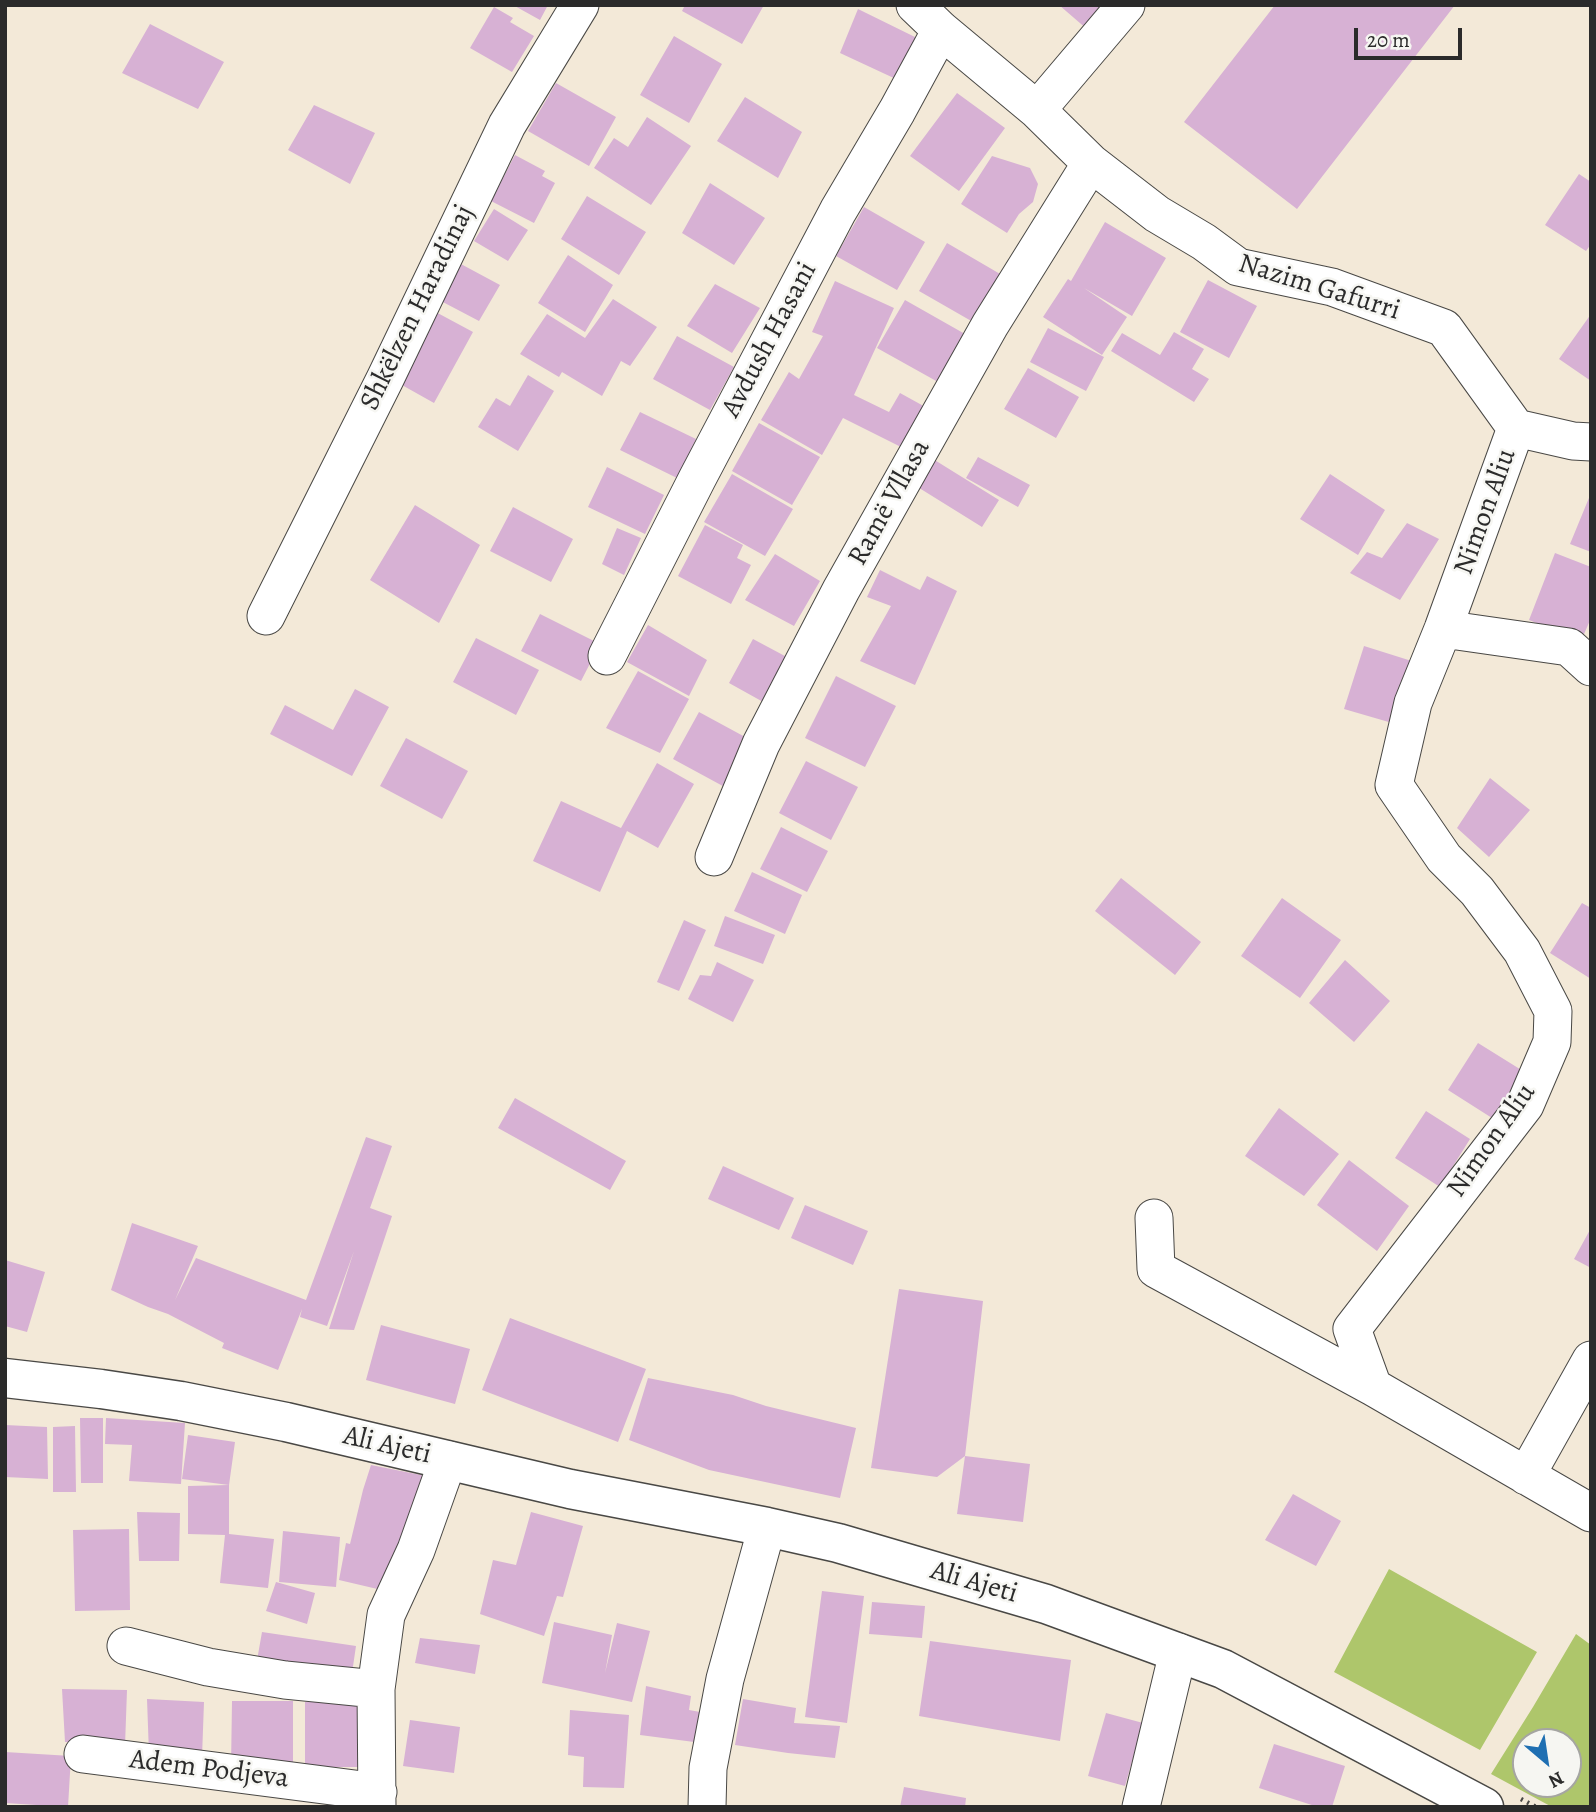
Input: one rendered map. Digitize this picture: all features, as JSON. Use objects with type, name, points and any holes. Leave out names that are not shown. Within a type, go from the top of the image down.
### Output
[{"type":"main road","name":"Ali Ajeti","points":[[5,1378],[181,1401],[286,1422],[570,1489],[838,1543],[1046,1604],[1223,1669],[1484,1807]]},
{"type":"street","name":"Shkëlzen Haradinaj","points":[[266,616],[391,367],[507,125],[579,5]]},
{"type":"street","name":"Nazim Gafurri","points":[[915,5],[1037,110],[1091,163],[1157,214],[1204,242],[1238,267],[1332,287],[1444,328],[1517,428]]},
{"type":"street","points":[[1037,110],[1125,5]]},
{"type":"street","name":"Avdush Hasani","points":[[607,656],[838,211],[941,30]]},
{"type":"street","name":"Ramë Vllasa","points":[[714,857],[761,744],[841,590],[990,326],[1091,163]]},
{"type":"street","name":"Nimon Aliu","points":[[1373,1387],[1352,1329],[1525,1105],[1552,1042],[1553,1011],[1522,951],[1477,891],[1444,858],[1394,785],[1413,703],[1517,428],[1573,441],[1591,442]]},
{"type":"street","points":[[1443,629],[1569,647],[1591,667]]},
{"type":"street","points":[[1154,1218],[1156,1269],[1373,1387],[1591,1513]]},
{"type":"street","points":[[1526,1476],[1591,1360]]},
{"type":"street","name":"Adem Podjeva","points":[[83,1754],[377,1799],[376,1689],[386,1615],[416,1550],[448,1461]]},
{"type":"street","points":[[707,1807],[708,1768],[725,1679],[767,1527]]},
{"type":"street","points":[[126,1646],[208,1667],[285,1680],[376,1689]]},
{"type":"street","points":[[1141,1807],[1178,1652]]},
{"type":"green space","points":[[1389,1569],[1537,1652],[1480,1750],[1334,1672]]},
{"type":"green space","points":[[1576,1634],[1591,1645],[1591,1807],[1552,1807],[1535,1798],[1582,1798],[1582,1728],[1520,1728]]},
{"type":"green space","points":[[1512,1740],[1512,1785],[1491,1774]]},
{"type":"building","points":[[513,5],[548,5],[540,20]]},
{"type":"building","points":[[685,5],[764,5],[742,44],[682,11]]},
{"type":"building","points":[[1059,5],[1111,5],[1088,30]]},
{"type":"building","points":[[1275,5],[1455,5],[1297,209],[1184,122]]},
{"type":"building","points":[[494,7],[513,18],[510,22],[534,36],[512,72],[470,48]]},
{"type":"building","points":[[858,9],[917,38],[898,80],[840,53]]},
{"type":"building","points":[[150,24],[224,62],[198,109],[122,73]]},
{"type":"building","points":[[674,36],[722,64],[689,123],[640,95]]},
{"type":"building","points":[[556,83],[616,117],[589,166],[528,131]]},
{"type":"building","points":[[957,93],[1005,128],[959,191],[910,156]]},
{"type":"building","points":[[745,97],[802,132],[778,178],[717,141]]},
{"type":"building","points":[[314,105],[375,133],[350,184],[288,150]]},
{"type":"building","points":[[647,117],[691,146],[651,205],[594,168],[614,138],[628,147]]},
{"type":"building","points":[[515,155],[545,171],[542,176],[555,183],[534,223],[491,201]]},
{"type":"building","points":[[992,156],[1030,168],[1038,184],[1033,202],[1019,214],[1007,233],[961,204]]},
{"type":"building","points":[[1579,174],[1591,182],[1591,244],[1586,251],[1545,225]]},
{"type":"building","points":[[710,183],[765,218],[734,265],[682,233]]},
{"type":"building","points":[[587,196],[646,232],[619,275],[561,239]]},
{"type":"building","points":[[864,207],[925,242],[897,290],[836,256]]},
{"type":"building","points":[[494,209],[528,230],[508,261],[474,241]]},
{"type":"building","points":[[1105,222],[1166,258],[1132,316],[1084,288],[1127,317],[1102,355],[1043,317],[1068,279],[1071,281]]},
{"type":"building","points":[[947,243],[1007,278],[980,326],[919,291]]},
{"type":"building","points":[[568,255],[613,285],[585,332],[538,303]]},
{"type":"building","points":[[459,263],[500,285],[479,321],[439,300]]},
{"type":"building","points":[[1208,280],[1257,306],[1229,358],[1180,332]]},
{"type":"building","points":[[835,281],[894,308],[854,395],[889,412],[900,393],[929,409],[903,448],[843,418],[822,455],[761,420],[789,372],[799,379],[823,336],[812,332]]},
{"type":"building","points":[[715,284],[760,308],[732,353],[687,326]]},
{"type":"building","points":[[613,299],[657,327],[630,366],[621,361],[602,396],[562,372],[559,377],[520,354],[547,314],[585,338]]},
{"type":"building","points":[[905,300],[965,334],[938,382],[877,348]]},
{"type":"building","points":[[432,310],[473,332],[434,403],[393,380]]},
{"type":"building","points":[[1591,314],[1591,381],[1559,359]]},
{"type":"building","points":[[1048,328],[1104,357],[1086,391],[1030,362]]},
{"type":"building","points":[[1174,332],[1204,349],[1192,369],[1209,379],[1194,402],[1111,351],[1122,333],[1160,355]]},
{"type":"building","points":[[677,336],[734,367],[710,410],[653,379]]},
{"type":"building","points":[[1028,368],[1079,397],[1056,438],[1004,409]]},
{"type":"building","points":[[528,375],[554,391],[518,451],[478,427],[496,398],[510,406]]},
{"type":"building","points":[[640,412],[696,439],[677,478],[620,450]]},
{"type":"building","points":[[759,423],[820,457],[792,505],[732,471]]},
{"type":"building","points":[[978,457],[1030,485],[1018,507],[966,478]]},
{"type":"building","points":[[933,459],[999,500],[982,527],[916,486]]},
{"type":"building","points":[[607,467],[664,495],[645,534],[588,507]]},
{"type":"building","points":[[732,474],[793,509],[765,556],[704,522]]},
{"type":"building","points":[[1330,474],[1385,510],[1358,555],[1300,519]]},
{"type":"building","points":[[1591,493],[1591,552],[1570,544]]},
{"type":"building","points":[[415,505],[480,545],[439,623],[370,580]]},
{"type":"building","points":[[513,507],[573,539],[551,582],[490,551]]},
{"type":"building","points":[[1407,523],[1439,539],[1400,600],[1350,573],[1367,552],[1382,558]]},
{"type":"building","points":[[705,525],[743,545],[737,558],[751,565],[731,604],[678,576]]},
{"type":"building","points":[[617,528],[641,538],[624,575],[602,564]]},
{"type":"building","points":[[1555,553],[1591,567],[1591,618],[1581,641],[1529,620]]},
{"type":"building","points":[[775,554],[820,581],[794,626],[745,600]]},
{"type":"building","points":[[880,570],[920,590],[927,576],[957,591],[915,685],[860,661],[891,606],[867,597]]},
{"type":"building","points":[[540,614],[600,644],[581,681],[521,651]]},
{"type":"building","points":[[648,625],[707,660],[689,696],[627,662]]},
{"type":"building","points":[[476,638],[539,670],[516,715],[453,682]]},
{"type":"building","points":[[753,639],[798,663],[774,708],[729,683]]},
{"type":"building","points":[[1364,646],[1418,663],[1399,725],[1344,709]]},
{"type":"building","points":[[638,671],[689,699],[660,753],[606,728]]},
{"type":"building","points":[[836,676],[896,706],[865,767],[805,738]]},
{"type":"building","points":[[355,689],[389,707],[352,776],[270,734],[285,705],[333,730]]},
{"type":"building","points":[[699,712],[758,744],[732,791],[673,759]]},
{"type":"building","points":[[406,738],[468,771],[442,819],[380,786]]},
{"type":"building","points":[[806,761],[858,787],[831,840],[779,813]]},
{"type":"building","points":[[657,763],[694,784],[658,848],[627,831],[600,892],[533,861],[561,801],[621,828]]},
{"type":"building","points":[[1490,778],[1530,810],[1489,857],[1457,828]]},
{"type":"building","points":[[781,827],[828,851],[807,892],[760,869]]},
{"type":"building","points":[[752,872],[802,895],[785,934],[734,911]]},
{"type":"building","points":[[1121,878],[1201,942],[1175,975],[1095,911]]},
{"type":"building","points":[[1282,898],[1341,940],[1300,998],[1241,956]]},
{"type":"building","points":[[1582,903],[1591,908],[1591,979],[1550,953]]},
{"type":"building","points":[[725,916],[775,935],[763,964],[714,946]]},
{"type":"building","points":[[684,920],[706,930],[679,991],[657,982]]},
{"type":"building","points":[[1345,960],[1390,1001],[1354,1042],[1309,1003]]},
{"type":"building","points":[[717,962],[754,980],[733,1022],[688,999],[700,975],[711,976]]},
{"type":"building","points":[[1478,1043],[1523,1071],[1492,1118],[1448,1090]]},
{"type":"building","points":[[515,1098],[626,1161],[610,1190],[498,1128]]},
{"type":"building","points":[[1279,1108],[1339,1154],[1304,1196],[1245,1156]]},
{"type":"building","points":[[1426,1111],[1470,1139],[1440,1187],[1395,1158]]},
{"type":"building","points":[[366,1137],[392,1146],[370,1208],[392,1216],[354,1330],[329,1329],[354,1251],[327,1326],[300,1317],[302,1309],[278,1370],[222,1348],[224,1343],[168,1314],[111,1290],[132,1223],[198,1246],[175,1300],[196,1258],[306,1300]]},
{"type":"building","points":[[1349,1160],[1409,1206],[1377,1251],[1317,1205]]},
{"type":"building","points":[[723,1166],[794,1198],[779,1230],[708,1199]]},
{"type":"building","points":[[805,1205],[868,1231],[853,1265],[791,1238]]},
{"type":"building","points":[[1591,1228],[1591,1268],[1574,1259]]},
{"type":"building","points":[[5,1260],[45,1272],[27,1332],[5,1326]]},
{"type":"building","points":[[899,1289],[983,1301],[965,1456],[937,1477],[871,1468]]},
{"type":"building","points":[[510,1318],[646,1369],[618,1442],[482,1390]]},
{"type":"building","points":[[381,1325],[470,1349],[455,1404],[366,1380]]},
{"type":"building","points":[[648,1378],[733,1395],[856,1428],[840,1498],[709,1470],[629,1440]]},
{"type":"building","points":[[80,1418],[103,1418],[103,1483],[81,1483]]},
{"type":"building","points":[[106,1418],[185,1423],[181,1484],[129,1481],[132,1445],[105,1444]]},
{"type":"building","points":[[5,1425],[47,1427],[48,1479],[5,1477]]},
{"type":"building","points":[[75,1426],[76,1492],[53,1492],[53,1427]]},
{"type":"building","points":[[188,1435],[235,1442],[229,1485],[182,1479]]},
{"type":"building","points":[[965,1456],[1030,1464],[1023,1522],[957,1514]]},
{"type":"building","points":[[371,1465],[426,1476],[386,1591],[339,1580],[346,1543],[350,1544]]},
{"type":"building","points":[[229,1485],[229,1534],[274,1539],[268,1588],[220,1583],[225,1535],[188,1534],[188,1486]]},
{"type":"building","points":[[1293,1494],[1341,1521],[1316,1566],[1265,1540]]},
{"type":"building","points":[[137,1512],[180,1513],[179,1561],[139,1561]]},
{"type":"building","points":[[531,1512],[583,1526],[563,1597],[557,1596],[544,1636],[480,1614],[493,1560],[516,1565]]},
{"type":"building","points":[[129,1529],[130,1610],[75,1611],[73,1530]]},
{"type":"building","points":[[283,1531],[340,1537],[336,1587],[279,1582]]},
{"type":"building","points":[[276,1582],[315,1593],[307,1624],[266,1611]]},
{"type":"building","points":[[822,1591],[864,1596],[847,1723],[805,1717]]},
{"type":"building","points":[[872,1602],[925,1606],[922,1638],[869,1634]]},
{"type":"building","points":[[554,1622],[612,1635],[605,1673],[617,1623],[650,1631],[632,1702],[542,1683]]},
{"type":"building","points":[[262,1632],[356,1646],[351,1680],[256,1666]]},
{"type":"building","points":[[420,1638],[480,1645],[475,1674],[415,1663]]},
{"type":"building","points":[[930,1641],[1071,1660],[1060,1741],[919,1716]]},
{"type":"building","points":[[646,1686],[691,1696],[689,1710],[706,1713],[702,1743],[640,1735]]},
{"type":"building","points":[[62,1689],[127,1690],[125,1746],[65,1742]]},
{"type":"building","points":[[147,1699],[204,1702],[202,1757],[149,1754]]},
{"type":"building","points":[[743,1699],[796,1708],[794,1723],[840,1726],[835,1758],[735,1745]]},
{"type":"building","points":[[232,1701],[293,1701],[293,1767],[231,1767]]},
{"type":"building","points":[[305,1702],[367,1702],[366,1767],[305,1767]]},
{"type":"building","points":[[570,1710],[629,1715],[624,1788],[583,1787],[584,1757],[568,1755]]},
{"type":"building","points":[[1106,1713],[1143,1723],[1125,1786],[1088,1776]]},
{"type":"building","points":[[410,1720],[460,1727],[454,1773],[403,1766]]},
{"type":"building","points":[[1274,1744],[1345,1766],[1332,1807],[1318,1807],[1259,1788]]},
{"type":"building","points":[[5,1752],[71,1756],[68,1807],[5,1803]]},
{"type":"building","points":[[904,1787],[966,1798],[965,1807],[900,1807]]}]
